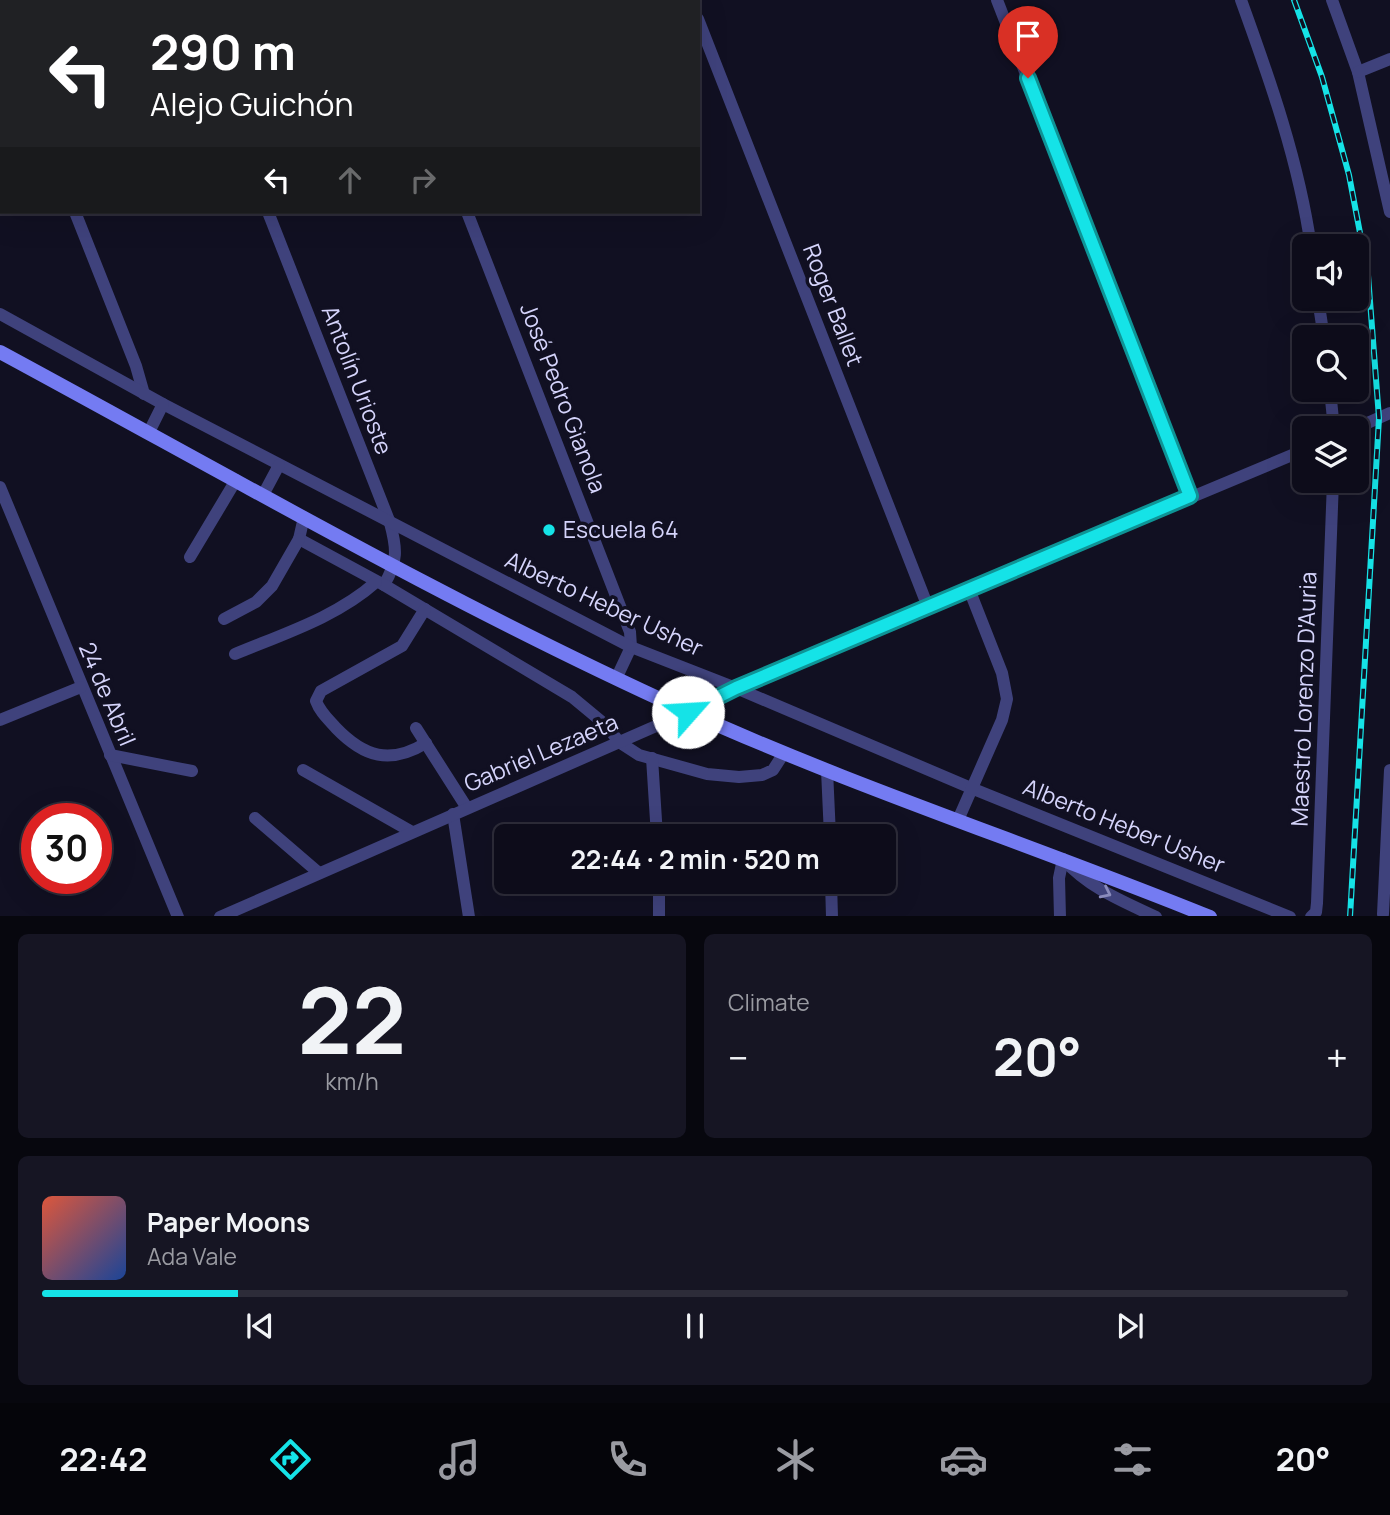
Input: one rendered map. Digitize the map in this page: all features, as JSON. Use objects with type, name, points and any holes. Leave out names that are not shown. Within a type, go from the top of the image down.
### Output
[{"type":"street","points":[[997,0],[1190,496]]},
{"type":"street","points":[[1241,0],[1279,108],[1308,234]]},
{"type":"street","points":[[1332,0],[1358,72],[1390,212]]},
{"type":"street","name":"Roger Ballet","points":[[700,24],[928,607]]},
{"type":"street","points":[[1358,72],[1390,59]]},
{"type":"street","points":[[76,214],[136,366],[144,394]]},
{"type":"street","name":"Antolín Urioste","points":[[269,214],[390,523],[395,542],[395,567]]},
{"type":"street","name":"José Pedro Gianola","points":[[468,214],[630,632],[631,647]]},
{"type":"street","name":"Alberto Heber Usher","points":[[0,314],[144,394],[631,647],[1290,916]]},
{"type":"street","points":[[0,352],[395,567],[616,679],[784,753],[1210,916]]},
{"type":"street","points":[[149,432],[163,404]]},
{"type":"street","points":[[1369,422],[1390,412]]},
{"type":"street","name":"Gabriel Lezaeta","points":[[220,916],[688,712],[736,688],[1292,455]]},
{"type":"street","points":[[263,495],[279,465]]},
{"type":"street","points":[[190,557],[236,480]]},
{"type":"street","name":"24 de Abril","points":[[0,488],[178,916]]},
{"type":"street","name":"Maestro Lorenzo D'Auria","points":[[1311,916],[1316,912],[1317,903],[1333,493]]},
{"type":"street","points":[[225,619],[256,602],[272,586],[299,539],[304,517]]},
{"type":"street","points":[[299,539],[425,609],[572,697],[602,721],[619,742],[639,755],[707,774],[739,777],[762,775],[773,770],[784,753]]},
{"type":"street","points":[[235,654],[308,623],[359,597],[380,583],[395,567]]},
{"type":"street","points":[[958,820],[1002,720],[1007,699],[1002,673],[969,589]]},
{"type":"street","points":[[425,609],[402,646],[321,691],[316,701],[319,710],[342,735],[371,753],[386,757],[400,755],[426,743]]},
{"type":"street","points":[[616,679],[631,647]]},
{"type":"street","points":[[0,720],[81,687]]},
{"type":"street","points":[[416,729],[467,808]]},
{"type":"street","points":[[110,755],[192,771]]},
{"type":"street","points":[[652,758],[656,824]]},
{"type":"street","points":[[303,770],[412,832]]},
{"type":"street","points":[[827,770],[829,824]]},
{"type":"street","points":[[1383,914],[1390,771]]},
{"type":"street","points":[[453,814],[468,916]]},
{"type":"street","points":[[255,818],[319,873]]},
{"type":"street","points":[[1060,916],[1059,878],[1063,859]]},
{"type":"street","points":[[1063,859],[1092,886],[1156,916]]},
{"type":"street","points":[[659,894],[659,916]]},
{"type":"street","points":[[831,894],[832,916]]},
{"type":"railway","points":[[1294,0],[1322,77],[1349,175],[1368,275],[1379,418],[1350,916]]},
{"type":"place","name":"Escuela 64","points":[[549,530]]},
{"type":"route","points":[[688,712],[736,688],[1190,496],[1028,78]]}]
